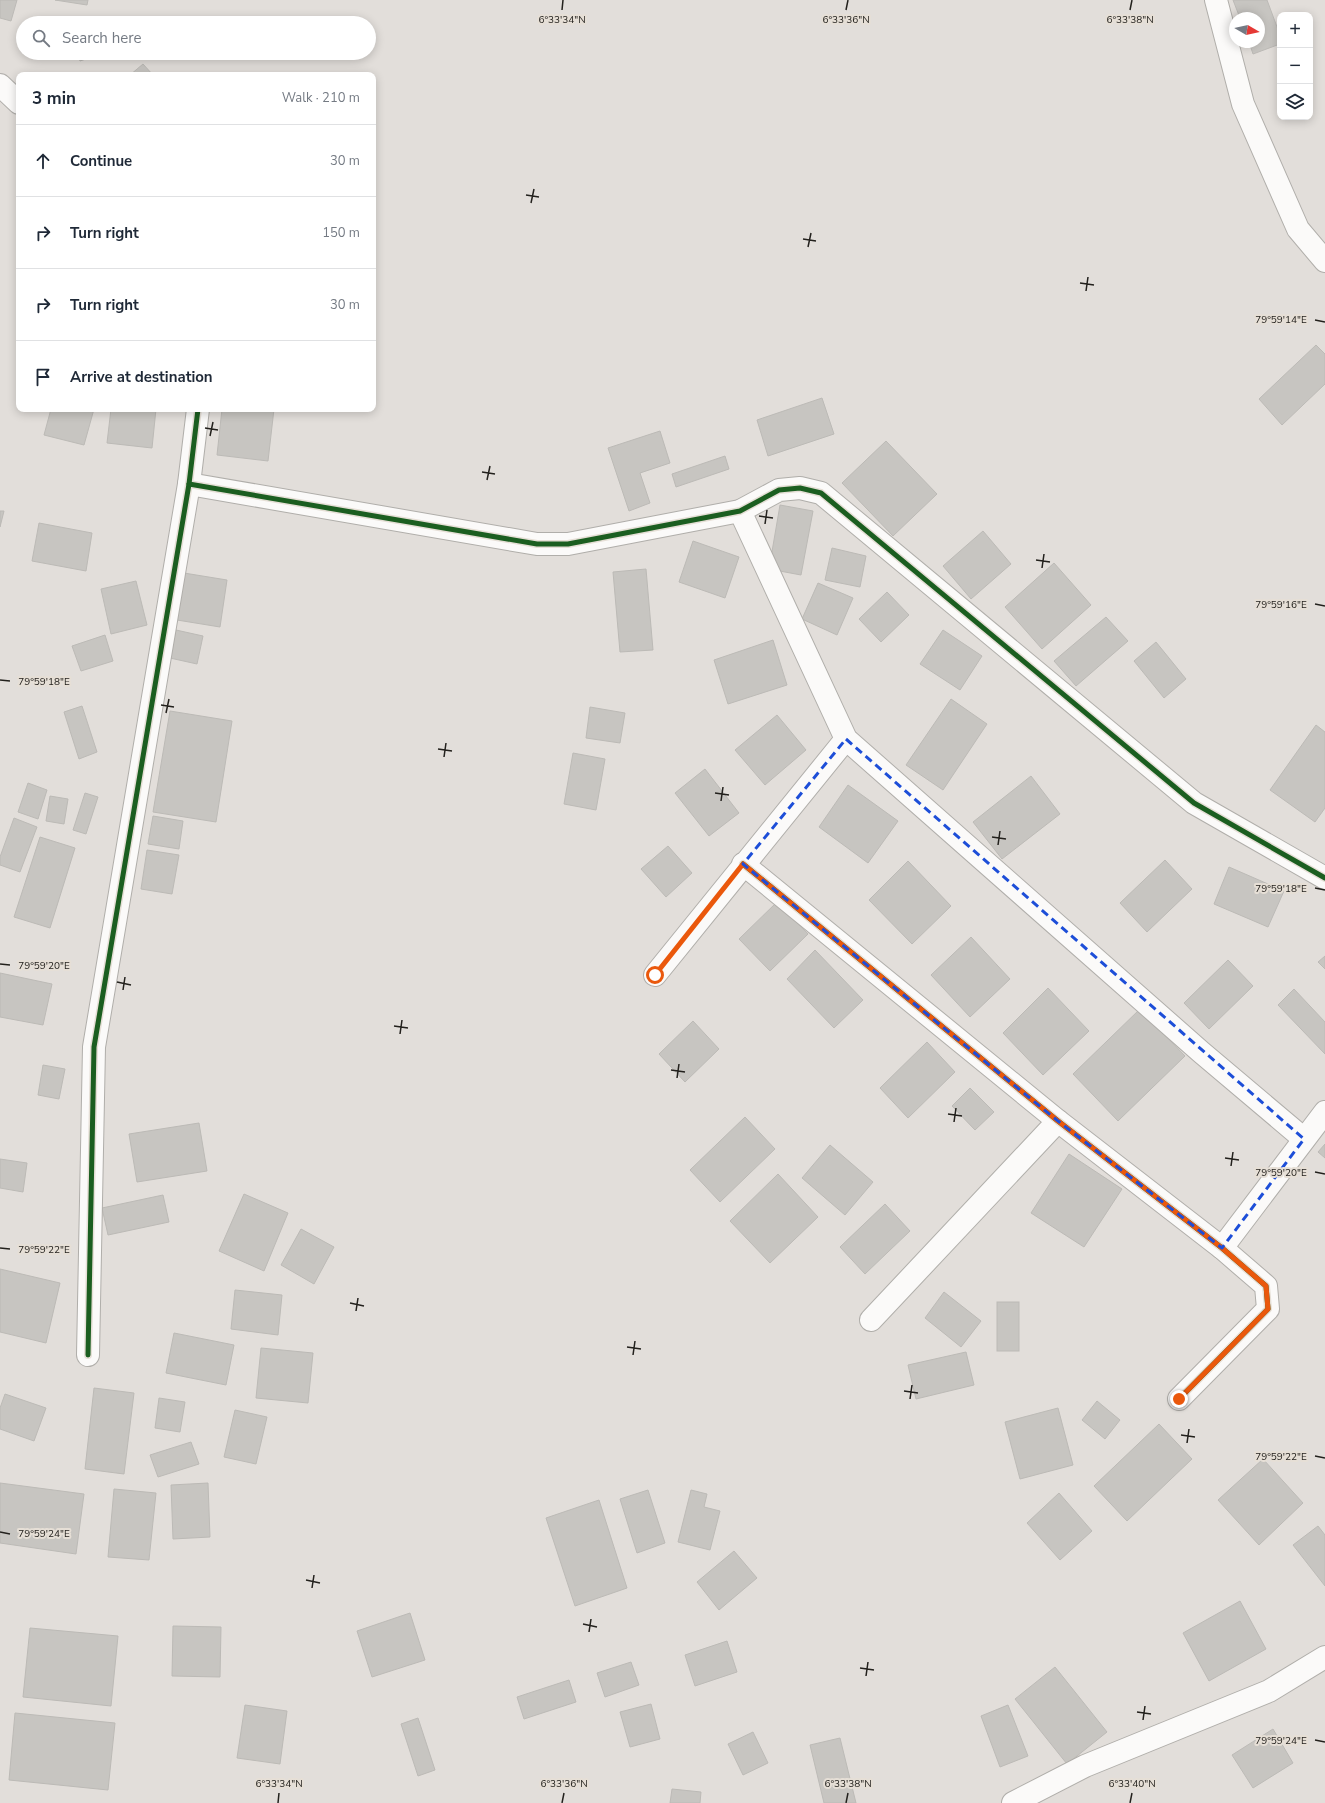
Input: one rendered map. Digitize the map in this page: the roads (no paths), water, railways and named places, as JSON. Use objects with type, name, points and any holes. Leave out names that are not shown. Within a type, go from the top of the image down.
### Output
[{"type":"street","points":[[1216,0],[1243,104],[1298,229],[1325,262]]},
{"type":"street","points":[[0,85],[16,100]]},
{"type":"street","points":[[88,1355],[94,1047],[188,484],[198,412]]},
{"type":"street","points":[[188,484],[537,544],[568,544],[740,511],[779,490],[800,488],[821,493],[1194,803],[1325,878]]},
{"type":"street","points":[[740,511],[846,740],[1201,1052],[1304,1139]]},
{"type":"street","points":[[655,975],[743,864],[846,740]]},
{"type":"street","points":[[743,864],[1058,1121],[1222,1248],[1266,1286],[1268,1309],[1179,1399]]},
{"type":"street","points":[[1222,1248],[1325,1112]]},
{"type":"street","points":[[871,1320],[1058,1121]]},
{"type":"street","points":[[1013,1803],[1085,1766],[1269,1690],[1325,1657]]}]
